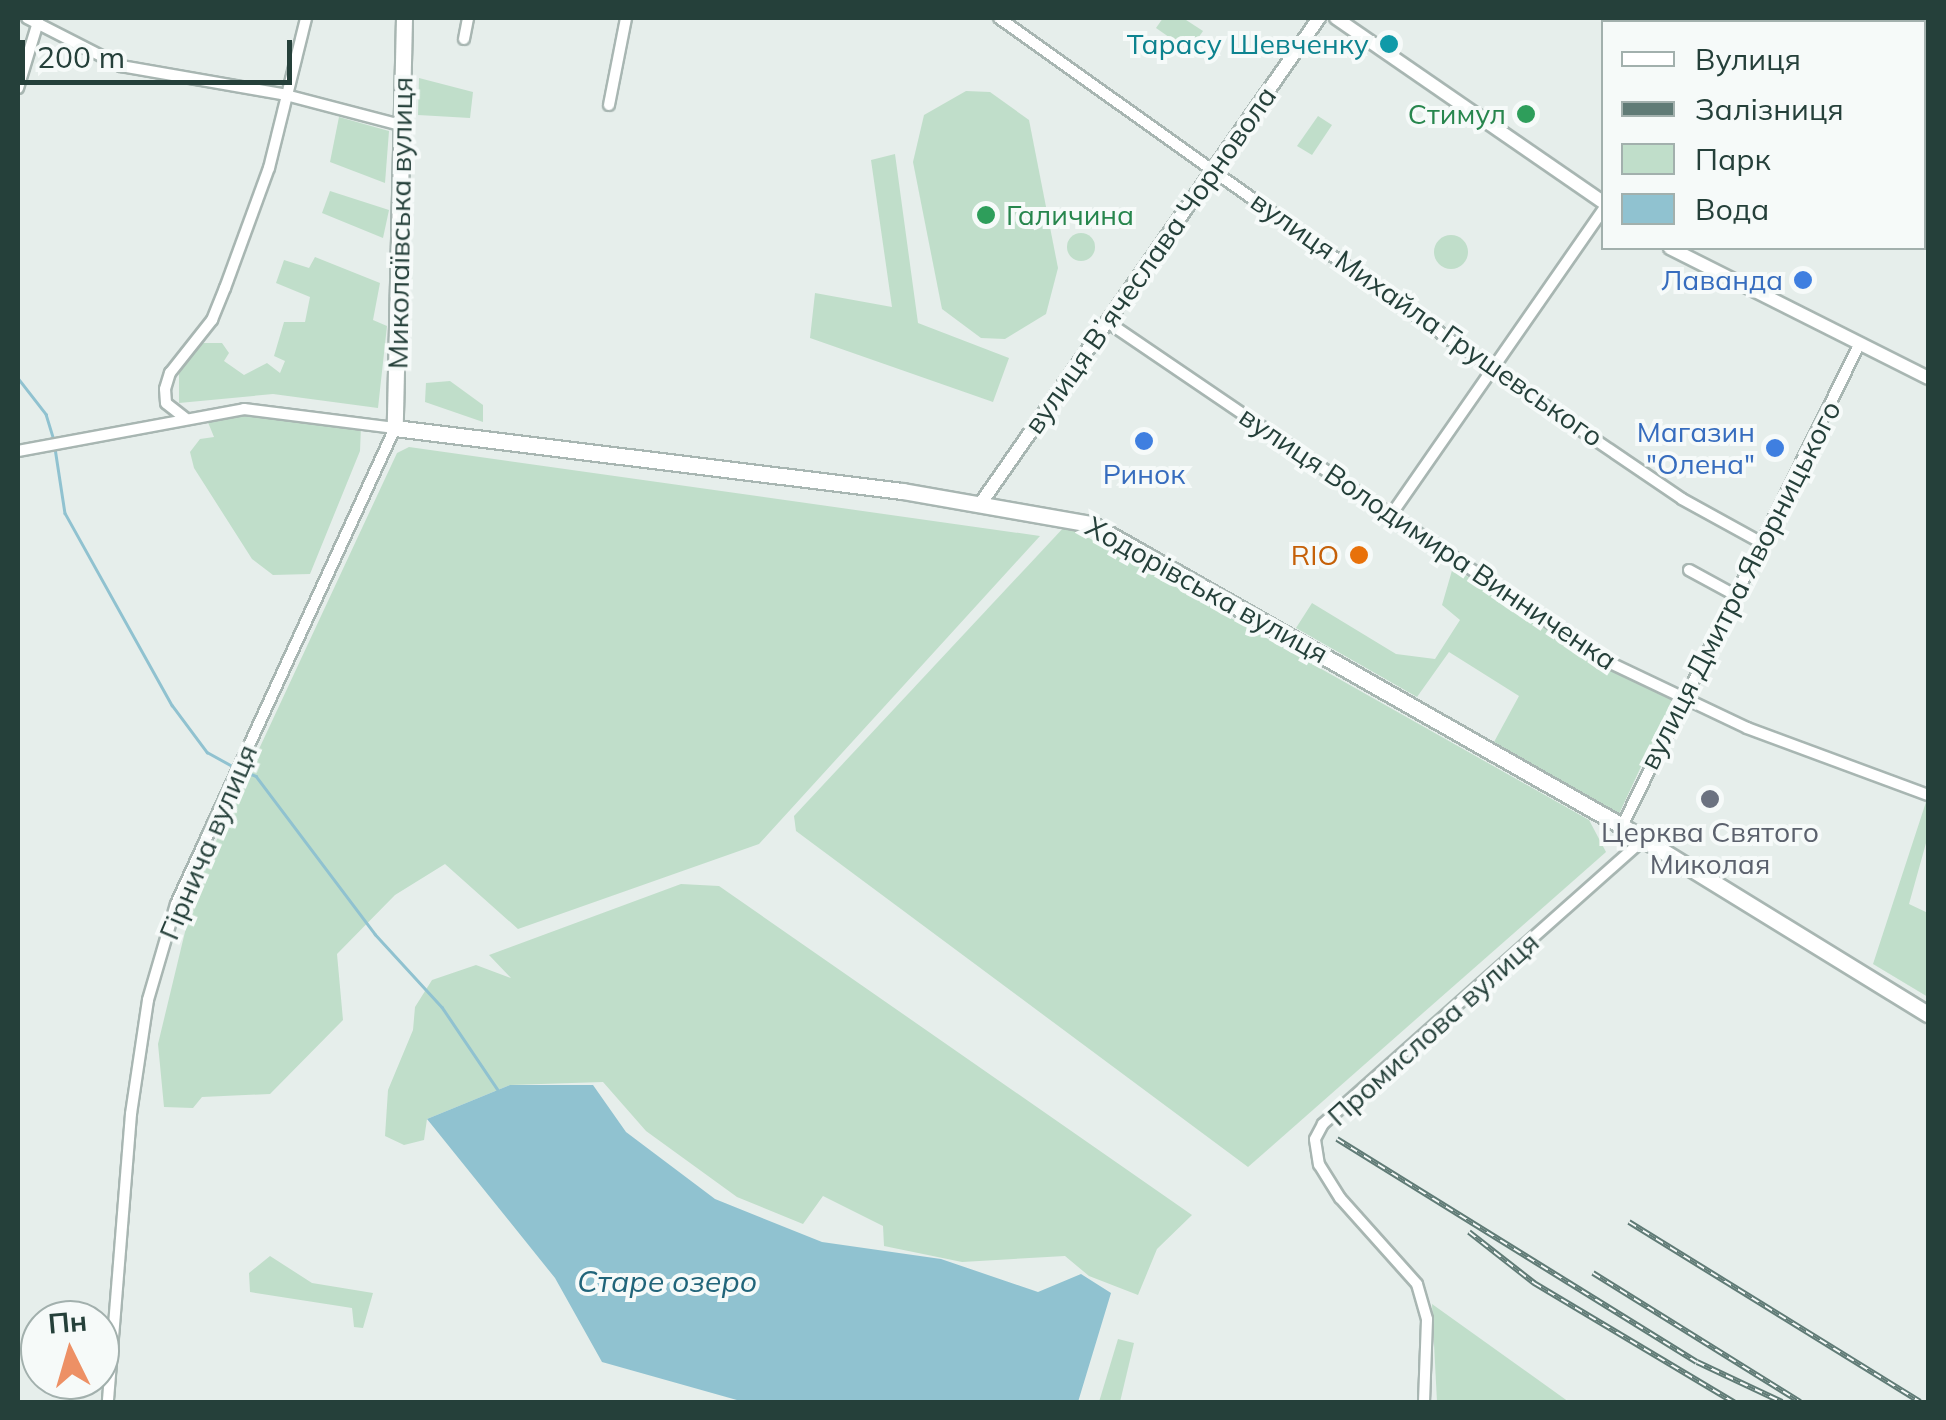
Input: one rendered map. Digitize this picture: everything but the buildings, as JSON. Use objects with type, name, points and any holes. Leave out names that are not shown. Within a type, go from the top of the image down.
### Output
[{"type":"main road","name":"Миколаївська вулиця","points":[[396,428],[404,18]]},
{"type":"main road","name":"Ходорівська вулиця","points":[[396,428],[1067,515],[1126,541],[1622,826],[1928,1014]]},
{"type":"street","points":[[27,18],[120,66],[282,94],[400,124]]},
{"type":"street","points":[[186,418],[173,414],[165,390],[170,373],[212,320],[226,288],[268,168],[282,94],[306,18]]},
{"type":"street","points":[[464,38],[468,18]]},
{"type":"street","points":[[609,104],[626,18]]},
{"type":"street","name":"вулиця Михайла Грушевського","points":[[999,18],[1216,168],[1494,371],[1682,499],[1762,543]]},
{"type":"street","name":"вулиця Вʼячеслава Чорновола","points":[[981,504],[1320,18]]},
{"type":"street","points":[[1336,18],[1601,203]]},
{"type":"street","points":[[18,88],[38,21]]},
{"type":"street","points":[[1391,515],[1494,371],[1601,210]]},
{"type":"street","points":[[1674,250],[1928,378]]},
{"type":"street","name":"вулиця Володимира Винниченка","points":[[1109,323],[1606,661],[1683,698],[1928,795]]},
{"type":"street","name":"вулиця Дмитра Яворницького","points":[[1622,826],[1859,344]]},
{"type":"street","points":[[18,450],[186,418],[274,410],[396,428]]},
{"type":"street","name":"Гірнича вулиця","points":[[108,1402],[130,1114],[148,1000],[176,904],[396,428]]},
{"type":"street","points":[[1690,570],[1735,595]]},
{"type":"street","name":"Промислова вулиця","points":[[1424,1402],[1426,1319],[1417,1284],[1340,1198],[1320,1165],[1315,1139],[1323,1124],[1643,840]]},
{"type":"green space","points":[[1163,18],[1183,18],[1203,31],[1189,51],[1156,28]]},
{"type":"green space","points":[[419,78],[473,92],[470,118],[418,115]]},
{"type":"green space","name":"Галичина","points":[[966,91],[990,92],[1029,120],[1058,268],[1046,314],[1005,339],[981,338],[942,309],[913,162],[924,115]]},
{"type":"green space","points":[[1318,116],[1332,125],[1312,155],[1297,146]]},
{"type":"green space","points":[[339,117],[389,131],[385,183],[330,162]]},
{"type":"green space","points":[[895,154],[918,323],[1009,358],[993,402],[810,338],[815,293],[892,307],[871,160]]},
{"type":"green space","points":[[330,191],[389,210],[383,238],[322,213]]},
{"type":"green space","points":[[1081,233],[1091,237],[1095,247],[1091,257],[1081,261],[1071,257],[1067,247],[1071,237]]},
{"type":"green space","points":[[1451,235],[1463,240],[1468,252],[1463,264],[1451,269],[1439,264],[1434,252],[1439,240]]},
{"type":"green space","points":[[315,257],[380,283],[373,320],[387,326],[378,408],[273,394],[179,403],[179,351],[198,343],[222,343],[229,353],[224,361],[244,375],[267,363],[280,373],[285,361],[274,356],[284,322],[305,322],[310,297],[276,283],[284,260],[309,268]]},
{"type":"green space","points":[[450,381],[483,405],[483,422],[425,402],[426,383]]},
{"type":"green space","points":[[261,413],[361,426],[360,451],[310,574],[273,575],[252,559],[194,468],[190,452],[200,439],[214,437],[207,420]]},
{"type":"green space","points":[[409,447],[1040,536],[759,844],[518,929],[445,864],[395,895],[337,954],[343,1020],[270,1094],[202,1097],[193,1108],[164,1107],[158,1044],[197,882],[397,453]]},
{"type":"green space","points":[[1066,525],[1589,820],[1606,852],[1248,1167],[796,831],[794,816]]},
{"type":"green space","points":[[1453,567],[1602,666],[1672,700],[1619,814],[1494,742],[1519,696],[1449,652],[1417,697],[1296,628],[1312,603],[1396,654],[1435,659],[1460,620],[1442,605]]},
{"type":"green space","points":[[1926,802],[1928,836],[1909,904],[1928,913],[1928,997],[1873,964]]},
{"type":"green space","points":[[681,884],[719,886],[1192,1215],[1157,1249],[1138,1295],[1089,1276],[1065,1256],[962,1262],[884,1246],[883,1226],[823,1196],[803,1224],[737,1197],[646,1131],[603,1082],[510,1085],[427,1119],[424,1140],[404,1145],[385,1136],[388,1090],[413,1030],[415,1007],[432,980],[476,965],[511,978],[489,955]]},
{"type":"green space","points":[[270,1256],[312,1283],[373,1293],[363,1328],[354,1327],[352,1308],[250,1292],[249,1273]]},
{"type":"green space","points":[[1432,1304],[1569,1402],[1437,1402]]},
{"type":"green space","points":[[1118,1339],[1134,1343],[1120,1402],[1099,1402]]},
{"type":"water","name":"Старе озеро","points":[[510,1085],[593,1085],[626,1132],[715,1199],[822,1242],[941,1259],[1038,1292],[1081,1274],[1111,1293],[1078,1402],[744,1402],[602,1362],[555,1278],[427,1119]]},
{"type":"waterway","points":[[18,378],[46,414],[54,440]]},
{"type":"waterway","points":[[55,448],[65,513],[172,705],[207,752],[236,768]]},
{"type":"waterway","points":[[243,771],[256,776],[375,934],[442,1007],[498,1090]]},
{"type":"railway","points":[[1337,1139],[1697,1362],[1782,1402]]},
{"type":"railway","points":[[1629,1222],[1920,1402]]},
{"type":"railway","points":[[1469,1232],[1534,1283],[1734,1402]]},
{"type":"railway","points":[[1593,1273],[1800,1402]]},
{"type":"place","name":"Тарасу Шевченку","points":[[1389,44]]},
{"type":"place","name":"Стимул","points":[[1526,114]]},
{"type":"place","name":"Галичина","points":[[986,215]]},
{"type":"place","name":"Лаванда","points":[[1803,280]]},
{"type":"place","name":"Ринок","points":[[1144,441]]},
{"type":"place","name":"Магазин \"Олена\"","points":[[1775,448]]},
{"type":"place","name":"RIO","points":[[1359,555]]},
{"type":"place","name":"Церква Святого Миколая","points":[[1710,799]]}]
